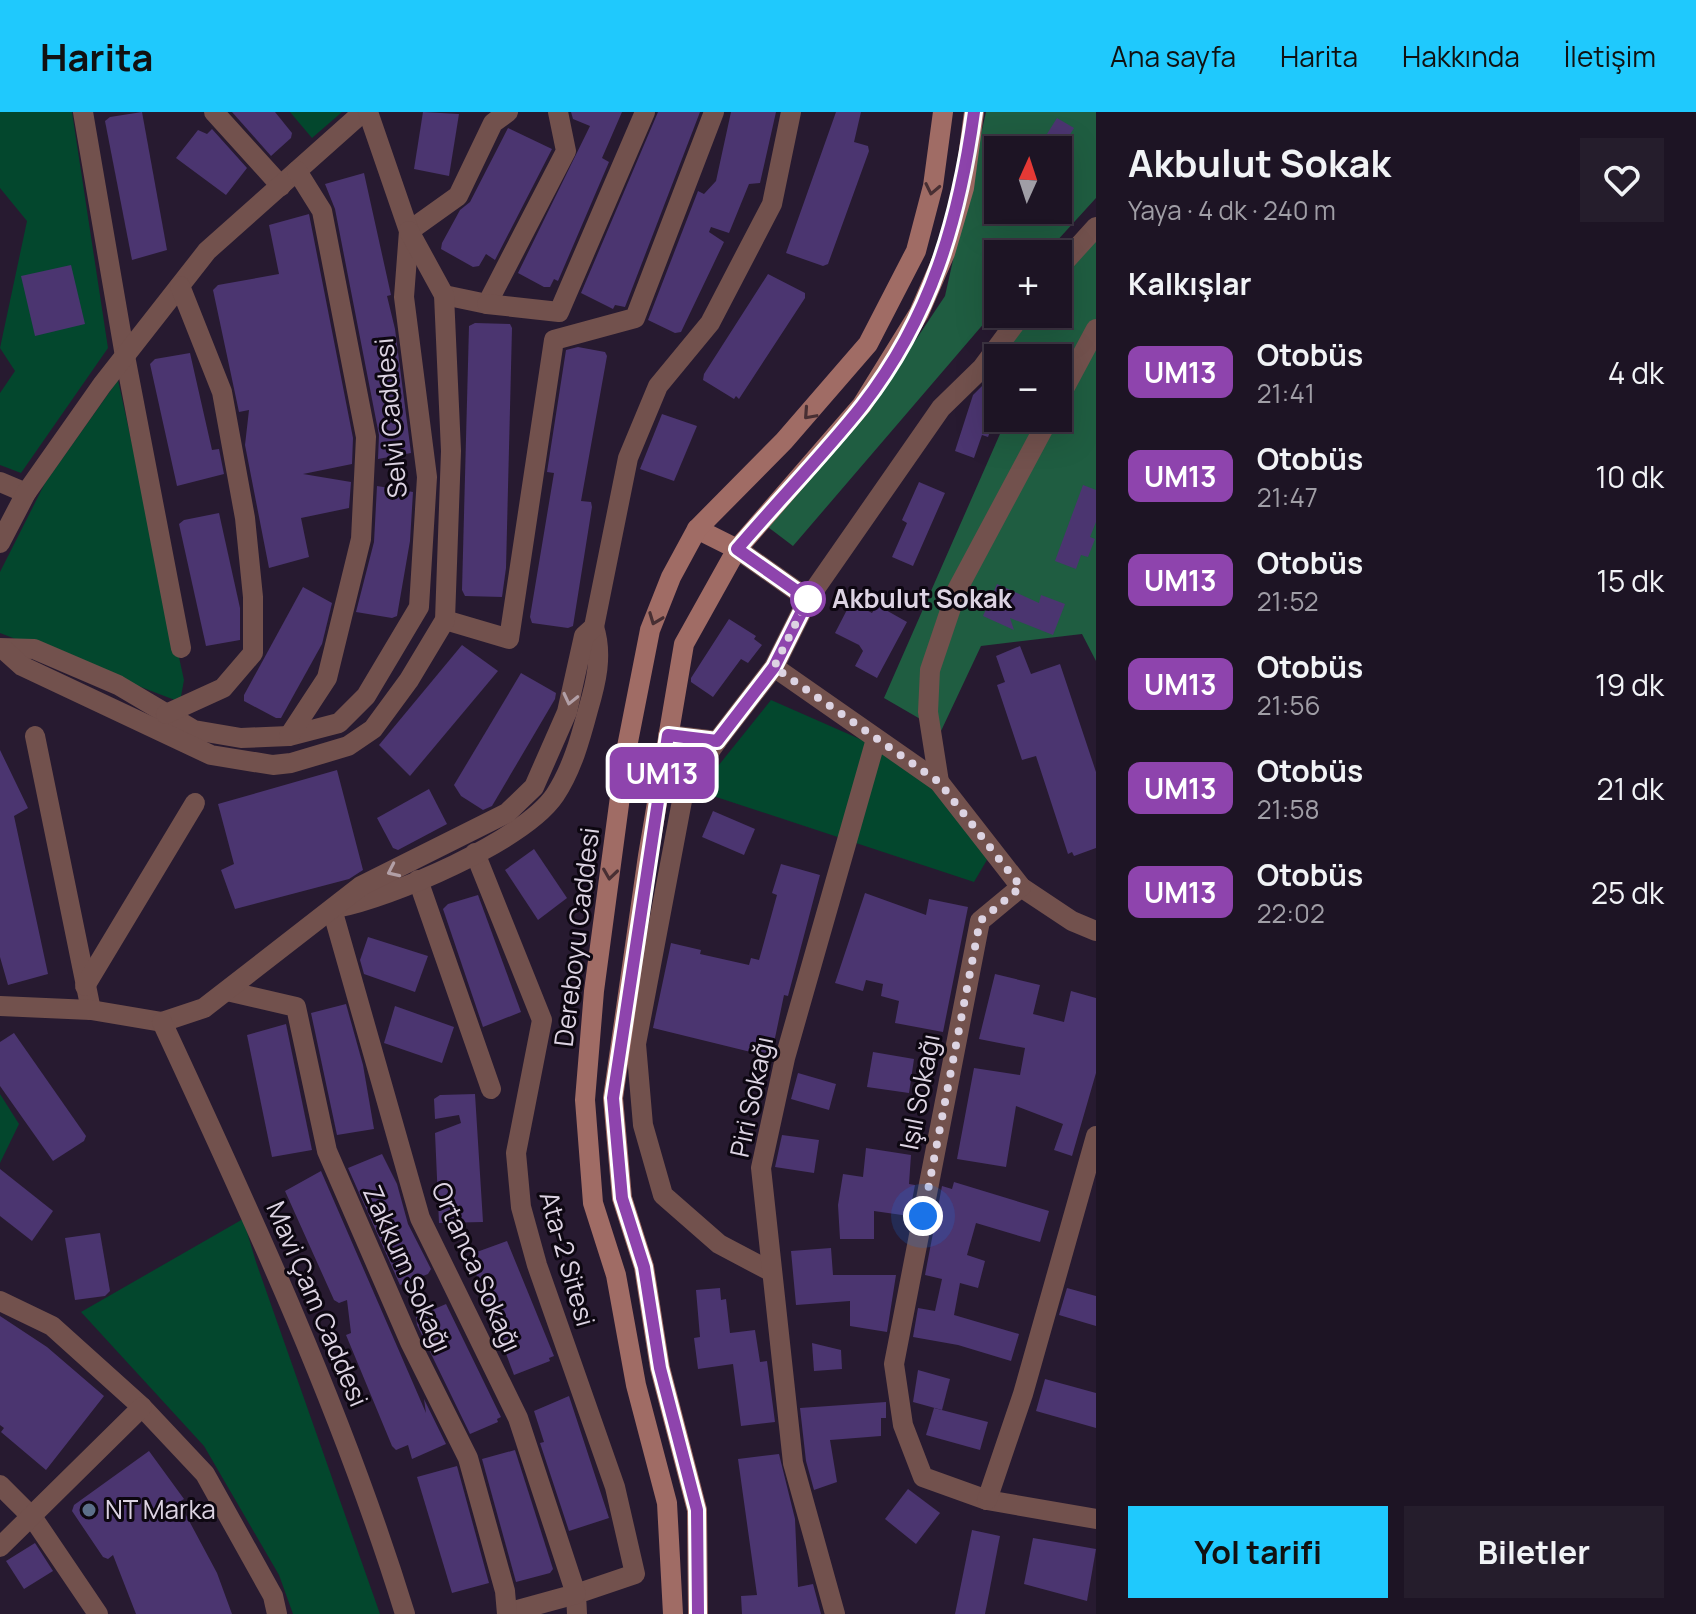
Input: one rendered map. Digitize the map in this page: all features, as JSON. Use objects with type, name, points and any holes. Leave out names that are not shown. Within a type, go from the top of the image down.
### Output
[{"type":"main road","name":"Dereboyu Caddesi","points":[[673,1614],[667,1503],[636,1385],[616,1275],[593,1203],[585,1100],[594,991],[626,752],[650,630],[671,577],[697,529],[801,423],[868,344],[916,251],[933,186],[943,112]]},
{"type":"main road","points":[[698,1614],[697,1510],[660,1368],[644,1267],[622,1198],[613,1098],[684,644],[737,549],[862,405],[919,313],[945,253],[964,188],[974,112]]},
{"type":"main road","points":[[697,529],[737,549]]},
{"type":"street","points":[[83,112],[125,356],[181,648]]},
{"type":"street","points":[[214,112],[281,186]]},
{"type":"street","points":[[0,543],[26,493],[125,356],[207,251],[365,112]]},
{"type":"street","name":"Selvi Caddesi","points":[[2,649],[34,649],[77,666],[194,730],[241,738],[289,736],[339,723],[366,696],[419,607],[427,477],[404,297],[409,231],[365,112]]},
{"type":"street","points":[[2,649],[22,666],[211,755],[273,765],[348,746],[373,729],[409,680],[445,620],[451,451],[444,295],[409,231],[458,196],[493,123],[508,112]]},
{"type":"street","points":[[487,304],[566,151],[558,112]]},
{"type":"street","points":[[444,295],[487,304],[559,312],[645,112]]},
{"type":"street","points":[[445,620],[509,639],[554,340],[635,318],[714,112]]},
{"type":"street","points":[[332,909],[370,902],[475,853],[519,830],[553,798],[573,761],[601,648],[594,627],[628,458],[658,386],[710,323],[772,204],[791,112]]},
{"type":"street","points":[[289,736],[327,678],[361,539],[366,437],[322,211],[297,171]]},
{"type":"street","points":[[1072,254],[1096,227]]},
{"type":"street","points":[[166,714],[223,688],[253,653],[253,597],[245,518],[222,392],[180,286]]},
{"type":"street","points":[[772,1272],[719,1244],[663,1195],[643,1125],[636,1044],[685,785],[774,667],[808,599],[941,408],[982,368],[1012,328]]},
{"type":"street","points":[[1072,374],[1096,329]]},
{"type":"street","points":[[939,782],[928,712],[930,670],[957,590],[1042,432]]},
{"type":"street","points":[[0,482],[26,493]]},
{"type":"street","points":[[737,549],[808,599]]},
{"type":"street","points":[[0,1006],[91,1010],[162,1022],[204,1008],[361,886],[507,813],[534,787],[567,712],[584,636],[594,627]]},
{"type":"street","points":[[774,667],[939,782],[1021,887],[1072,921],[1096,931]]},
{"type":"street","points":[[668,735],[717,741]]},
{"type":"street","points":[[35,736],[91,1010]]},
{"type":"street","name":"Piri Sokağı","points":[[835,1614],[793,1463],[761,1168],[785,1058],[876,739]]},
{"type":"street","points":[[85,986],[195,803]]},
{"type":"street","name":"Ata-2 Sitesi","points":[[475,853],[542,1020],[516,1153],[521,1207],[537,1265],[615,1487],[635,1574],[577,1604],[507,1613]]},
{"type":"street","points":[[418,880],[491,1089]]},
{"type":"street","name":"Işıl Sokağı","points":[[1021,887],[980,921],[894,1364],[903,1425],[923,1477],[987,1500],[1096,1519]]},
{"type":"street","name":"Ortanca Sokağı","points":[[332,909],[420,1218],[518,1418],[577,1604]]},
{"type":"street","name":"Zakkum Sokağı","points":[[227,991],[296,1007],[327,1151],[410,1342],[468,1458],[505,1591],[507,1613]]},
{"type":"street","name":"Mavi Çam Caddesi","points":[[162,1022],[290,1298],[372,1506],[405,1614]]},
{"type":"street","points":[[987,1500],[1023,1394],[1096,1136]]},
{"type":"street","points":[[0,1301],[52,1326],[142,1407],[205,1474],[273,1596],[277,1614]]},
{"type":"street","points":[[0,1547],[33,1518],[142,1407]]},
{"type":"street","points":[[0,1485],[33,1518],[98,1614]]},
{"type":"green space","points":[[0,112],[72,112],[108,348],[21,473],[0,465],[0,393],[15,371],[0,348],[27,221],[0,188]]},
{"type":"green space","points":[[290,112],[342,112],[312,138]]},
{"type":"green space","points":[[986,112],[1096,112],[1096,198],[1058,240],[984,240],[984,323],[793,546],[760,521],[879,395],[945,296]]},
{"type":"green space","points":[[1096,230],[1096,661],[1082,634],[981,646],[941,731],[884,698],[1001,432],[1072,432],[1072,344],[999,344],[1012,328],[1072,328],[1072,258]]},
{"type":"green space","points":[[118,380],[184,680],[180,702],[0,633],[0,572],[45,483]]},
{"type":"green space","points":[[771,700],[903,758],[991,853],[974,882],[698,791]]},
{"type":"green space","points":[[0,1094],[19,1124],[0,1163]]},
{"type":"green space","points":[[243,1219],[380,1614],[293,1614],[279,1575],[204,1446],[81,1312]]},
{"type":"building","points":[[142,112],[167,250],[132,260],[105,121],[110,117]]},
{"type":"building","points":[[232,112],[275,112],[292,133],[291,138],[271,156]]},
{"type":"building","points":[[423,112],[459,114],[449,176],[414,169]]},
{"type":"building","points":[[571,112],[622,112],[602,158],[609,162],[558,281],[554,279],[550,287],[544,287],[518,273],[590,126],[573,119]]},
{"type":"building","points":[[658,112],[700,112],[625,307],[615,305],[613,309],[581,293]]},
{"type":"building","points":[[731,112],[776,112],[760,183],[749,184],[729,233],[711,227],[709,232],[724,242],[681,332],[675,333],[648,320],[698,191],[704,194],[716,181]]},
{"type":"building","points":[[836,112],[861,112],[854,142],[868,146],[869,151],[828,264],[823,266],[786,253]]},
{"type":"building","points":[[1057,118],[1074,128],[1069,136],[1046,136]]},
{"type":"building","points":[[508,128],[552,149],[495,260],[486,254],[479,266],[473,267],[441,249],[442,243],[460,210],[470,202]]},
{"type":"building","points":[[212,129],[247,168],[226,195],[176,158],[198,130],[207,134]]},
{"type":"building","points":[[364,173],[391,295],[387,296],[395,329],[411,453],[378,459],[379,435],[335,209],[325,184]]},
{"type":"building","points":[[309,214],[353,438],[352,464],[303,474],[351,482],[349,508],[301,518],[309,557],[269,568],[245,445],[249,410],[239,412],[213,290],[218,285],[279,274],[269,225]]},
{"type":"building","points":[[71,265],[85,324],[35,336],[21,276]]},
{"type":"building","points":[[768,274],[805,293],[805,298],[739,399],[736,396],[734,399],[703,380],[704,374]]},
{"type":"building","points":[[475,323],[510,324],[512,328],[506,568],[502,597],[465,596],[462,590],[469,326]]},
{"type":"building","points":[[578,347],[605,352],[607,356],[581,501],[591,502],[592,507],[573,626],[568,628],[532,623],[530,617],[554,473],[547,472],[566,350]]},
{"type":"building","points":[[190,353],[212,450],[219,449],[224,474],[177,486],[150,364],[155,359]]},
{"type":"building","points":[[984,385],[984,432],[990,432],[988,437],[982,435],[974,458],[955,451],[973,395]]},
{"type":"building","points":[[662,414],[697,426],[674,481],[640,469]]},
{"type":"building","points":[[919,482],[945,493],[913,566],[892,557],[907,523],[902,520]]},
{"type":"building","points":[[1083,485],[1096,490],[1096,522],[1090,537],[1095,539],[1088,557],[1081,555],[1076,569],[1055,561]]},
{"type":"building","points":[[377,486],[413,492],[410,541],[397,616],[392,618],[356,612],[374,542]]},
{"type":"building","points":[[219,513],[240,608],[240,640],[206,646],[179,524],[184,520]]},
{"type":"building","points":[[997,584],[1039,603],[1041,595],[1065,604],[1053,635],[1010,618],[1014,630],[983,616]]},
{"type":"building","points":[[303,587],[332,603],[322,644],[281,718],[276,718],[244,701],[244,695]]},
{"type":"building","points":[[851,602],[872,613],[877,605],[907,622],[877,678],[855,666],[863,651],[859,645],[835,633]]},
{"type":"building","points":[[729,619],[756,636],[754,639],[762,645],[748,663],[741,659],[713,697],[691,682],[691,678]]},
{"type":"building","points":[[462,645],[498,671],[410,776],[379,745]]},
{"type":"building","points":[[1020,646],[1031,674],[1060,664],[1096,772],[1096,848],[1074,856],[1072,852],[1068,854],[1036,756],[1022,760],[997,685],[1005,682],[996,656]]},
{"type":"building","points":[[521,673],[556,693],[555,699],[492,806],[483,810],[461,796],[454,785]]},
{"type":"building","points":[[0,750],[28,808],[14,816],[48,974],[8,985],[0,957]]},
{"type":"building","points":[[337,770],[363,870],[349,879],[235,909],[221,870],[234,864],[218,804]]},
{"type":"building","points":[[429,789],[447,824],[398,850],[393,848],[377,818]]},
{"type":"building","points":[[713,811],[755,829],[744,855],[702,837]]},
{"type":"building","points":[[534,849],[567,898],[538,920],[505,870]]},
{"type":"building","points":[[781,864],[820,875],[788,996],[784,995],[771,1057],[653,1028],[671,943],[701,950],[700,954],[749,965],[751,958],[759,960],[777,895],[772,893]]},
{"type":"building","points":[[865,893],[926,915],[929,899],[968,907],[943,1032],[895,1023],[899,1001],[881,996],[883,984],[866,980],[863,991],[835,983]]},
{"type":"building","points":[[478,895],[521,1012],[483,1027],[443,909],[448,904]]},
{"type":"building","points":[[368,937],[428,956],[415,992],[364,974],[360,960]]},
{"type":"building","points":[[995,974],[1040,985],[1033,1014],[1064,1022],[1071,991],[1096,998],[1096,1073],[1072,1156],[1054,1150],[1063,1124],[1016,1106],[1006,1167],[957,1159],[974,1068],[1020,1075],[1025,1048],[979,1039]]},
{"type":"building","points":[[346,1004],[363,1065],[374,1129],[337,1135],[311,1013]]},
{"type":"building","points":[[395,1006],[454,1027],[442,1063],[384,1043]]},
{"type":"building","points":[[286,1024],[312,1150],[272,1157],[247,1035]]},
{"type":"building","points":[[14,1033],[86,1136],[84,1141],[53,1161],[0,1086],[0,1042]]},
{"type":"building","points":[[873,1052],[914,1059],[909,1093],[867,1087]]},
{"type":"building","points":[[798,1073],[836,1084],[829,1110],[791,1099]]},
{"type":"building","points":[[475,1094],[483,1222],[439,1223],[435,1133],[461,1123],[459,1115],[435,1119],[434,1099],[440,1095]]},
{"type":"building","points":[[782,1135],[819,1140],[814,1173],[775,1167]]},
{"type":"building","points":[[866,1148],[911,1155],[909,1184],[915,1185],[909,1216],[874,1211],[874,1239],[840,1239],[838,1205],[843,1174],[863,1177]]},
{"type":"building","points":[[382,1154],[397,1184],[408,1224],[431,1269],[428,1274],[400,1285],[348,1168]]},
{"type":"building","points":[[0,1169],[53,1211],[32,1241],[0,1216]]},
{"type":"building","points":[[321,1171],[426,1413],[424,1399],[446,1444],[412,1459],[408,1445],[396,1450],[392,1446],[346,1335],[351,1333],[347,1300],[339,1303],[334,1300],[285,1191]]},
{"type":"building","points":[[954,1182],[1049,1211],[1040,1242],[976,1223],[967,1255],[985,1261],[978,1288],[960,1283],[954,1315],[1019,1334],[1011,1361],[958,1345],[913,1337],[918,1308],[935,1311],[942,1279],[925,1275],[942,1186],[952,1189]]},
{"type":"building","points":[[100,1233],[110,1291],[105,1296],[75,1300],[65,1238]]},
{"type":"building","points":[[507,1241],[554,1356],[549,1358],[550,1361],[514,1375],[470,1258],[474,1253]]},
{"type":"building","points":[[831,1248],[833,1275],[896,1275],[887,1332],[850,1326],[850,1301],[796,1305],[791,1251]]},
{"type":"building","points":[[720,1288],[721,1300],[726,1299],[730,1333],[755,1330],[760,1362],[767,1361],[775,1422],[741,1426],[733,1364],[698,1369],[694,1338],[700,1337],[696,1290]]},
{"type":"building","points":[[1067,1288],[1096,1296],[1096,1326],[1059,1315]]},
{"type":"building","points":[[446,1304],[501,1417],[497,1419],[498,1422],[470,1434],[417,1325],[416,1317]]},
{"type":"building","points":[[0,1316],[47,1347],[104,1396],[46,1470],[1,1432],[4,1428],[0,1425]]},
{"type":"building","points":[[812,1343],[841,1350],[842,1369],[814,1371]]},
{"type":"building","points":[[918,1370],[950,1379],[942,1410],[913,1402]]},
{"type":"building","points":[[1045,1379],[1096,1393],[1096,1428],[1036,1411]]},
{"type":"building","points":[[569,1396],[609,1518],[569,1531],[540,1443],[544,1442],[534,1411]]},
{"type":"building","points":[[886,1402],[886,1418],[881,1418],[881,1436],[830,1440],[837,1482],[814,1490],[806,1461],[800,1408]]},
{"type":"building","points":[[934,1408],[988,1422],[980,1450],[926,1435]]},
{"type":"building","points":[[515,1450],[553,1569],[550,1573],[516,1582],[482,1459]]},
{"type":"building","points":[[149,1451],[184,1499],[179,1502],[217,1573],[232,1614],[136,1614],[113,1555],[108,1559],[103,1557],[72,1511],[74,1505]]},
{"type":"building","points":[[779,1454],[795,1519],[798,1587],[813,1584],[821,1614],[742,1614],[741,1596],[757,1595],[738,1459]]},
{"type":"building","points":[[457,1466],[489,1583],[452,1593],[417,1477]]},
{"type":"building","points":[[908,1489],[940,1513],[916,1544],[885,1519]]},
{"type":"building","points":[[972,1530],[1000,1536],[985,1614],[955,1614]]},
{"type":"building","points":[[1033,1538],[1096,1549],[1087,1601],[1024,1584]]},
{"type":"building","points":[[35,1543],[53,1571],[24,1589],[6,1561]]},
{"type":"bus line","name":"UM13","points":[[698,1614],[697,1510],[660,1368],[644,1267],[622,1198],[613,1098],[668,735],[717,741],[774,667],[808,599],[737,549],[862,405],[919,313],[945,253],[964,188],[974,112]]},
{"type":"place","name":"Akbulut Sokak","points":[[808,599]]},
{"type":"place","name":"NT Marka","points":[[89,1510]]},
{"type":"route","points":[[808,599],[774,667],[805,692],[939,782],[1021,887],[980,921],[923,1216]]}]
